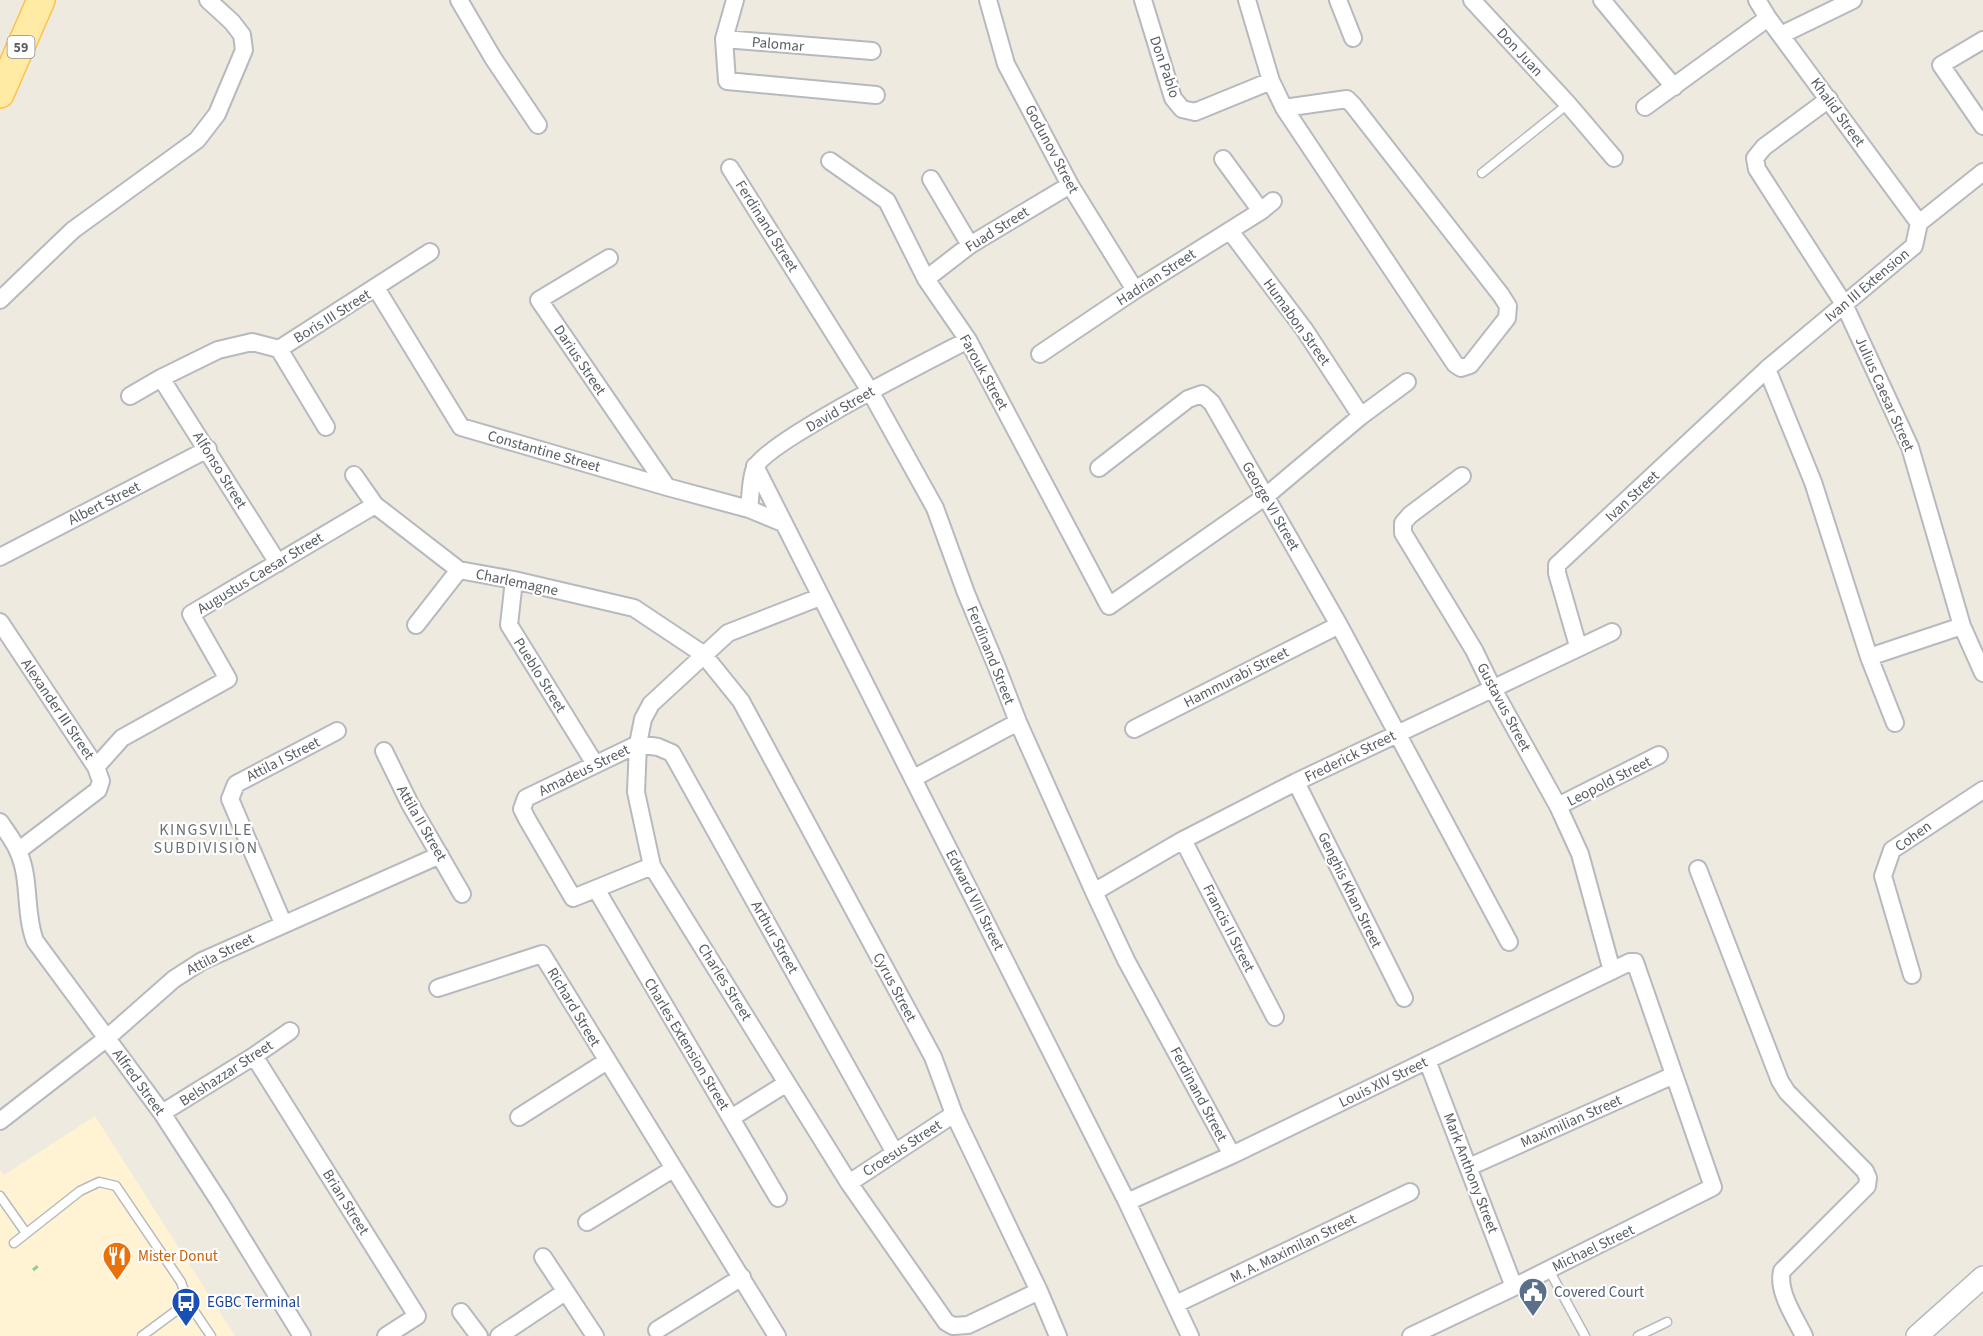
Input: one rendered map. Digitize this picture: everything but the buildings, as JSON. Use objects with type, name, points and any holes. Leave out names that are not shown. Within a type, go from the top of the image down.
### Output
[{"type":"main road","name":"59","points":[[0,94],[42,0]]},
{"type":"street","points":[[0,300],[73,230],[196,140],[217,114],[244,50],[242,35],[232,22],[208,0]]},
{"type":"street","points":[[459,0],[493,58],[538,125]]},
{"type":"street","points":[[735,0],[724,39],[727,81],[876,95]]},
{"type":"street","name":"Godunov Street","points":[[988,0],[1006,64],[1070,184],[1135,290]]},
{"type":"street","name":"Don Pablo","points":[[1143,0],[1173,98],[1182,109],[1195,112],[1271,81]]},
{"type":"street","points":[[1246,0],[1271,81],[1284,108],[1455,364],[1461,368],[1470,365],[1507,318],[1508,306],[1501,295],[1347,99],[1284,108]]},
{"type":"street","points":[[1338,0],[1353,38]]},
{"type":"street","name":"Don Juan","points":[[1472,0],[1568,104],[1614,158]]},
{"type":"street","points":[[1602,0],[1674,87]]},
{"type":"street","name":"Khalid Street","points":[[1757,0],[1919,224]]},
{"type":"street","points":[[1781,35],[1853,0]]},
{"type":"street","points":[[1645,107],[1768,18]]},
{"type":"street","name":"Palomar","points":[[724,39],[872,51]]},
{"type":"street","points":[[1983,40],[1941,65],[1983,126]]},
{"type":"street","name":"Julius Caesar Street","points":[[1828,99],[1764,147],[1755,158],[1757,169],[1844,304],[1910,447],[1962,626],[1983,673]]},
{"type":"street","name":"Hadrian Street","points":[[1040,354],[1267,206],[1223,159]]},
{"type":"street","name":"Farouk Street","points":[[830,161],[886,201],[926,279],[968,340],[1108,606],[1266,496]]},
{"type":"street","name":"Ferdinand Street","points":[[730,168],[870,391],[935,508],[1018,723],[1094,892],[1126,960],[1232,1155]]},
{"type":"street","name":"Ivan III Extension","points":[[1767,369],[1914,246],[1919,224],[1982,176]]},
{"type":"street","points":[[931,179],[970,245]]},
{"type":"street","name":"Fuad Street","points":[[926,279],[970,245],[1070,184]]},
{"type":"street","name":"Humabon Street","points":[[1230,231],[1304,329],[1361,416]]},
{"type":"street","name":"Boris III Street","points":[[130,396],[218,350],[252,342],[279,349],[430,252]]},
{"type":"street","name":"Darius Street","points":[[609,258],[539,300],[667,487]]},
{"type":"street","name":"Constantine Street","points":[[376,288],[461,427],[749,509],[783,523]]},
{"type":"street","name":"David Street","points":[[755,466],[776,447],[870,391],[968,340]]},
{"type":"street","points":[[279,349],[326,427]]},
{"type":"street","points":[[1767,369],[1813,482],[1869,657],[1895,723]]},
{"type":"street","name":"Ivan Street","points":[[1578,646],[1557,566],[1767,369]]},
{"type":"street","name":"Alfonso Street","points":[[161,378],[278,563]]},
{"type":"street","points":[[1266,496],[1361,416],[1407,382]]},
{"type":"street","name":"George VI Street","points":[[1099,468],[1188,399],[1202,394],[1212,403],[1339,625],[1509,942]]},
{"type":"street","name":"Albert Street","points":[[0,557],[208,449]]},
{"type":"street","points":[[749,509],[755,466]]},
{"type":"street","name":"Edward VIII Street","points":[[755,466],[1127,1202],[1190,1336]]},
{"type":"street","name":"Charlemagne","points":[[354,475],[375,505],[459,570],[514,580],[634,608],[703,654]]},
{"type":"street","name":"Gustavus Street","points":[[1462,476],[1410,514],[1403,523],[1403,533],[1474,650],[1558,806],[1580,854],[1612,970]]},
{"type":"street","name":"Augustus Caesar Street","points":[[96,767],[122,738],[228,679],[191,614],[375,505]]},
{"type":"street","points":[[416,625],[459,570]]},
{"type":"street","name":"Pueblo Street","points":[[514,580],[509,625],[595,764]]},
{"type":"street","name":"Charles Street","points":[[820,597],[728,633],[651,704],[643,719],[638,744],[636,792],[652,866],[849,1183],[946,1322],[953,1326],[968,1325],[1039,1291]]},
{"type":"street","name":"Alexander III Street","points":[[0,622],[96,767]]},
{"type":"street","name":"Hammurabi Street","points":[[1134,729],[1339,625]]},
{"type":"street","points":[[1869,657],[1962,626]]},
{"type":"street","name":"Frederick Street","points":[[1094,892],[1183,840],[1296,782],[1493,689],[1578,646],[1612,632]]},
{"type":"street","name":"Cyrus Street","points":[[703,654],[741,701],[933,1057],[954,1114],[1039,1291],[1058,1336]]},
{"type":"street","points":[[914,778],[1018,723]]},
{"type":"street","name":"Attila I Street","points":[[283,923],[230,799],[236,784],[338,731]]},
{"type":"street","name":"Amadeus Street","points":[[596,889],[573,898],[522,809],[526,798],[638,744]]},
{"type":"street","name":"Arthur Street","points":[[638,744],[657,747],[672,753],[895,1153]]},
{"type":"street","name":"Attila II Street","points":[[384,751],[410,804],[462,894]]},
{"type":"street","name":"Leopold Street","points":[[1558,806],[1659,755]]},
{"type":"street","points":[[18,851],[98,790],[101,781],[96,767]]},
{"type":"street","name":"Genghis Khan Street","points":[[1296,782],[1404,998]]},
{"type":"street","name":"Cohen","points":[[1912,975],[1883,876],[1892,850],[1982,794]]},
{"type":"street","name":"Alfred Street","points":[[0,822],[18,851],[25,875],[29,926],[35,941],[162,1113],[302,1336]]},
{"type":"street","name":"Francis II Street","points":[[1183,840],[1275,1017]]},
{"type":"street","name":"Attila Street","points":[[0,1121],[107,1038],[174,979],[202,961],[440,855]]},
{"type":"street","points":[[596,889],[652,866]]},
{"type":"street","points":[[1698,868],[1780,1082],[1787,1092],[1865,1171],[1868,1179],[1867,1186],[1782,1271],[1780,1280],[1782,1290],[1804,1336]]},
{"type":"street","name":"Charles Extension Street","points":[[596,889],[778,1198]]},
{"type":"street","name":"Richard Street","points":[[438,988],[542,954],[777,1336]]},
{"type":"street","name":"Louis XIV Street","points":[[1127,1202],[1232,1155],[1630,962],[1637,965],[1674,1076]]},
{"type":"street","name":"Belshazzar Street","points":[[162,1113],[290,1031]]},
{"type":"street","name":"Brian Street","points":[[254,1056],[417,1316],[386,1336]]},
{"type":"street","name":"Mark Anthony Street","points":[[1427,1060],[1514,1287]]},
{"type":"street","name":"Richard Street","points":[[519,1117],[607,1061]]},
{"type":"street","name":"Maximilian Street","points":[[1469,1167],[1674,1076]]},
{"type":"street","name":"Michael Street","points":[[1411,1336],[1711,1190],[1713,1183],[1674,1076]]},
{"type":"street","points":[[731,1118],[787,1083]]},
{"type":"street","name":"Croesus Street","points":[[849,1183],[954,1114]]},
{"type":"street","points":[[587,1222],[673,1169]]},
{"type":"street","name":"M. A. Maximilan Street","points":[[1176,1304],[1410,1192]]},
{"type":"street","points":[[543,1257],[595,1336]]},
{"type":"street","points":[[657,1330],[742,1277]]},
{"type":"street","points":[[1917,1336],[1983,1277]]},
{"type":"street","points":[[499,1336],[565,1292]]},
{"type":"street","points":[[461,1312],[479,1336]]},
{"type":"lane","points":[[1482,173],[1568,104]]},
{"type":"lane","points":[[14,1243],[81,1191],[99,1182],[116,1186],[181,1282],[188,1302],[211,1336]]},
{"type":"lane","points":[[0,1196],[26,1233]]},
{"type":"lane","points":[[1549,1270],[1585,1336]]},
{"type":"lane","points":[[142,1336],[188,1302]]},
{"type":"lane","points":[[1638,1336],[1667,1322]]},
{"type":"path","points":[[33,1270],[38,1266]]},
{"type":"shaded area","points":[[95,1116],[235,1336],[0,1336],[0,1170],[4,1175]]},
{"type":"place","name":"Mister Donut","points":[[117,1282]]},
{"type":"place","name":"Covered Court","points":[[1533,1318]]},
{"type":"place","name":"EGBC Terminal","points":[[186,1328]]},
{"type":"district","name":"KINGSVILLE SUBDIVISION","points":[[206,838]]}]
